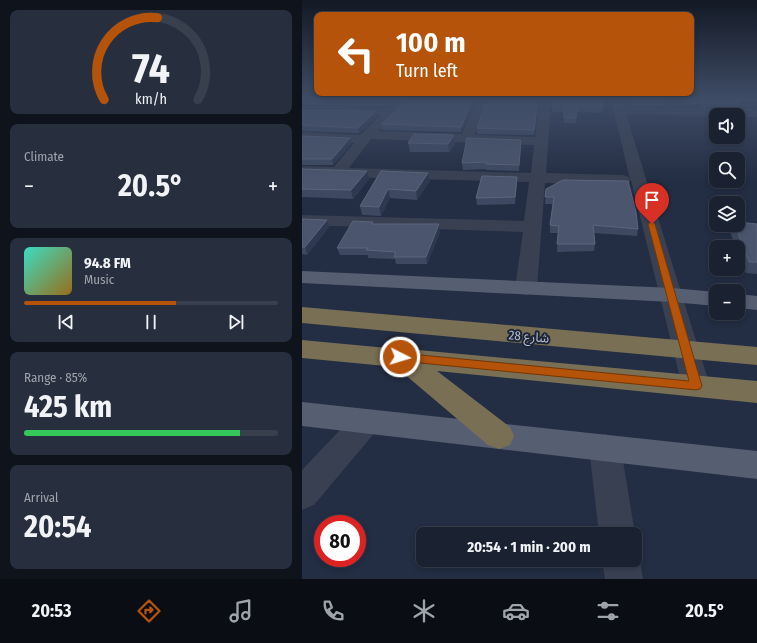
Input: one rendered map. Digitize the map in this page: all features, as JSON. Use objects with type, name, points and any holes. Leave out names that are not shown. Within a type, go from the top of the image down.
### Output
[{"type":"highway","name":"شارع 28","points":[[302,315],[757,356]]},
{"type":"highway","points":[[302,349],[400,357],[757,392]]},
{"type":"highway","points":[[400,357],[499,436]]},
{"type":"main road","points":[[302,277],[672,295],[709,298]]},
{"type":"main road","points":[[745,302],[757,303]]},
{"type":"main road","points":[[302,414],[757,465]]},
{"type":"street","points":[[338,172],[366,137],[376,127]]},
{"type":"street","points":[[467,138],[471,127]]},
{"type":"street","points":[[526,288],[531,227],[543,127]]},
{"type":"street","points":[[624,127],[696,386]]},
{"type":"street","points":[[302,136],[467,138],[542,141]]},
{"type":"street","points":[[302,171],[623,180]]},
{"type":"street","points":[[302,220],[531,227]]},
{"type":"street","points":[[302,494],[367,421]]},
{"type":"street","points":[[605,448],[617,527]]},
{"type":"street","points":[[622,567],[624,579]]},
{"type":"building","points":[[477,127],[534,127],[534,130]]},
{"type":"building","points":[[414,134],[454,135],[448,144],[408,143]]},
{"type":"building","points":[[302,136],[350,138],[332,159],[302,159]]},
{"type":"building","points":[[467,138],[521,140],[519,165],[486,164],[486,162],[462,163]]},
{"type":"building","points":[[302,169],[367,171],[351,190],[302,189]]},
{"type":"building","points":[[381,171],[428,173],[416,191],[388,189],[379,207],[360,206]]},
{"type":"building","points":[[482,176],[517,177],[515,197],[476,198]]},
{"type":"building","points":[[563,180],[628,181],[636,212],[638,229],[593,225],[595,244],[557,244],[559,226],[550,225],[554,197],[545,197],[546,189]]},
{"type":"building","points":[[302,219],[327,220],[305,247],[302,247]]},
{"type":"building","points":[[353,221],[373,222],[372,224],[439,224],[426,257],[394,257],[396,252],[366,250],[368,248],[337,248]]},
{"type":"building","points":[[745,223],[757,224],[757,262],[749,262],[745,251],[745,240],[741,240],[738,232],[745,232]]},
{"type":"route","points":[[400,357],[696,386],[652,224]]}]
